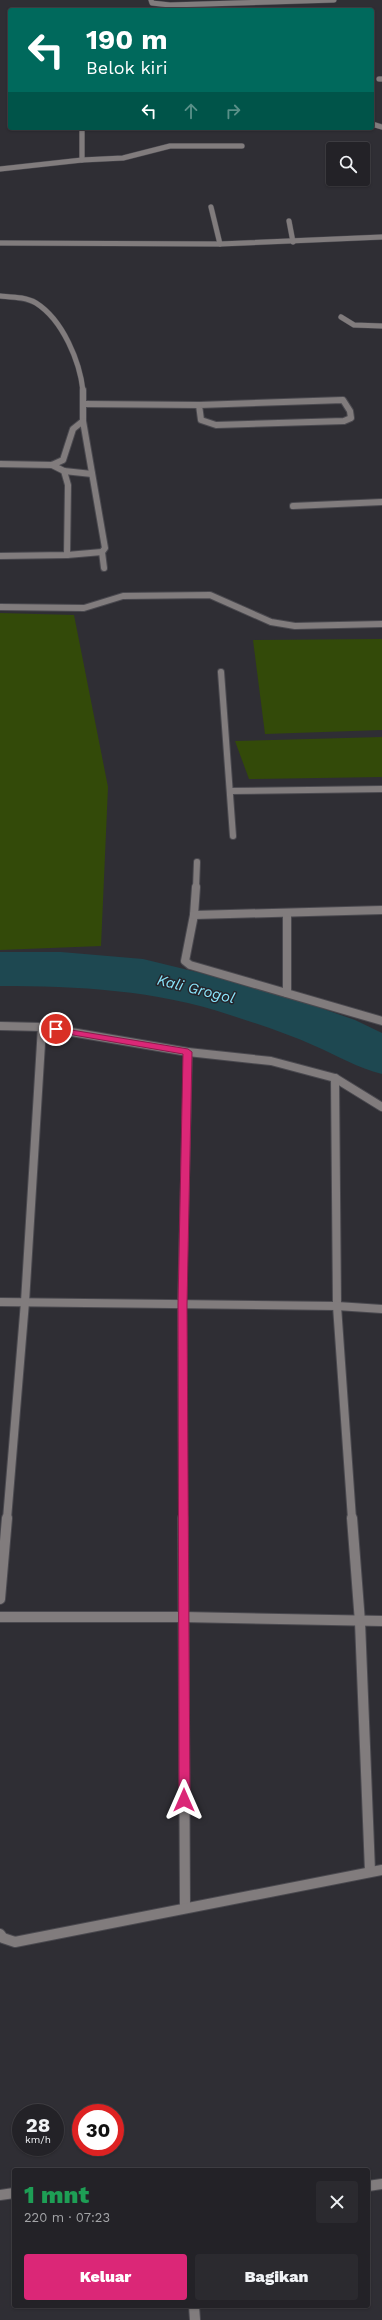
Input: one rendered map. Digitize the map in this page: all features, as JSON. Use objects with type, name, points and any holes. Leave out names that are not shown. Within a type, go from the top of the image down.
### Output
[{"type":"street","points":[[151,0],[152,3],[158,5],[170,5],[334,0]]},
{"type":"street","points":[[82,130],[82,160]]},
{"type":"street","points":[[0,168],[82,160],[123,158],[170,146],[242,146]]},
{"type":"street","points":[[211,208],[220,244]]},
{"type":"street","points":[[289,221],[293,242]]},
{"type":"street","points":[[0,243],[220,244],[382,237]]},
{"type":"street","points":[[0,296],[22,297],[37,304],[56,324],[76,360],[85,404],[83,421],[104,548],[102,552],[104,568]]},
{"type":"street","points":[[341,317],[345,322],[354,325],[382,326]]},
{"type":"street","points":[[85,404],[198,404],[343,400],[350,411],[351,418],[344,421],[216,425],[201,420],[198,404]]},
{"type":"street","points":[[0,464],[52,465],[64,460],[73,429],[83,421]]},
{"type":"street","points":[[52,465],[64,471],[92,474]]},
{"type":"street","points":[[64,471],[68,485],[67,555]]},
{"type":"street","points":[[293,506],[382,502]]},
{"type":"street","points":[[0,556],[67,555],[102,552]]},
{"type":"street","points":[[0,607],[84,608],[123,596],[210,594],[271,622],[295,626],[382,624]]},
{"type":"street","points":[[221,672],[233,836]]},
{"type":"street","points":[[230,791],[382,789]]},
{"type":"street","points":[[197,862],[194,915],[185,961],[190,965],[382,1021]]},
{"type":"street","points":[[194,915],[382,910]]},
{"type":"street","points":[[287,913],[287,993]]},
{"type":"street","points":[[0,1026],[42,1027],[188,1052],[271,1061],[335,1078],[382,1106]]},
{"type":"street","points":[[0,1599],[25,1302],[42,1027]]},
{"type":"street","points":[[185,1907],[182,1305],[188,1052]]},
{"type":"street","points":[[335,1078],[336,1306],[360,1622],[370,1871]]},
{"type":"street","points":[[0,1302],[336,1306],[382,1309]]},
{"type":"street","points":[[0,1617],[183,1617],[360,1622],[382,1621]]},
{"type":"street","points":[[0,1934],[3,1938],[15,1942],[185,1907],[370,1871],[382,1870]]},
{"type":"street","points":[[370,2186],[382,2184]]},
{"type":"street","points":[[0,2195],[12,2193]]},
{"type":"street","points":[[194,2308],[196,2320]]},
{"type":"green space","points":[[0,613],[74,615],[108,787],[101,946],[0,950]]},
{"type":"green space","points":[[382,639],[382,730],[265,734],[253,640]]},
{"type":"green space","points":[[382,737],[382,777],[249,779],[235,741]]},
{"type":"waterway","name":"Kali Grogol","points":[[0,969],[61,969],[143,976],[246,1001],[335,1033],[382,1056]]},
{"type":"route","points":[[56,1029],[188,1052],[182,1305],[184,1800]]}]
